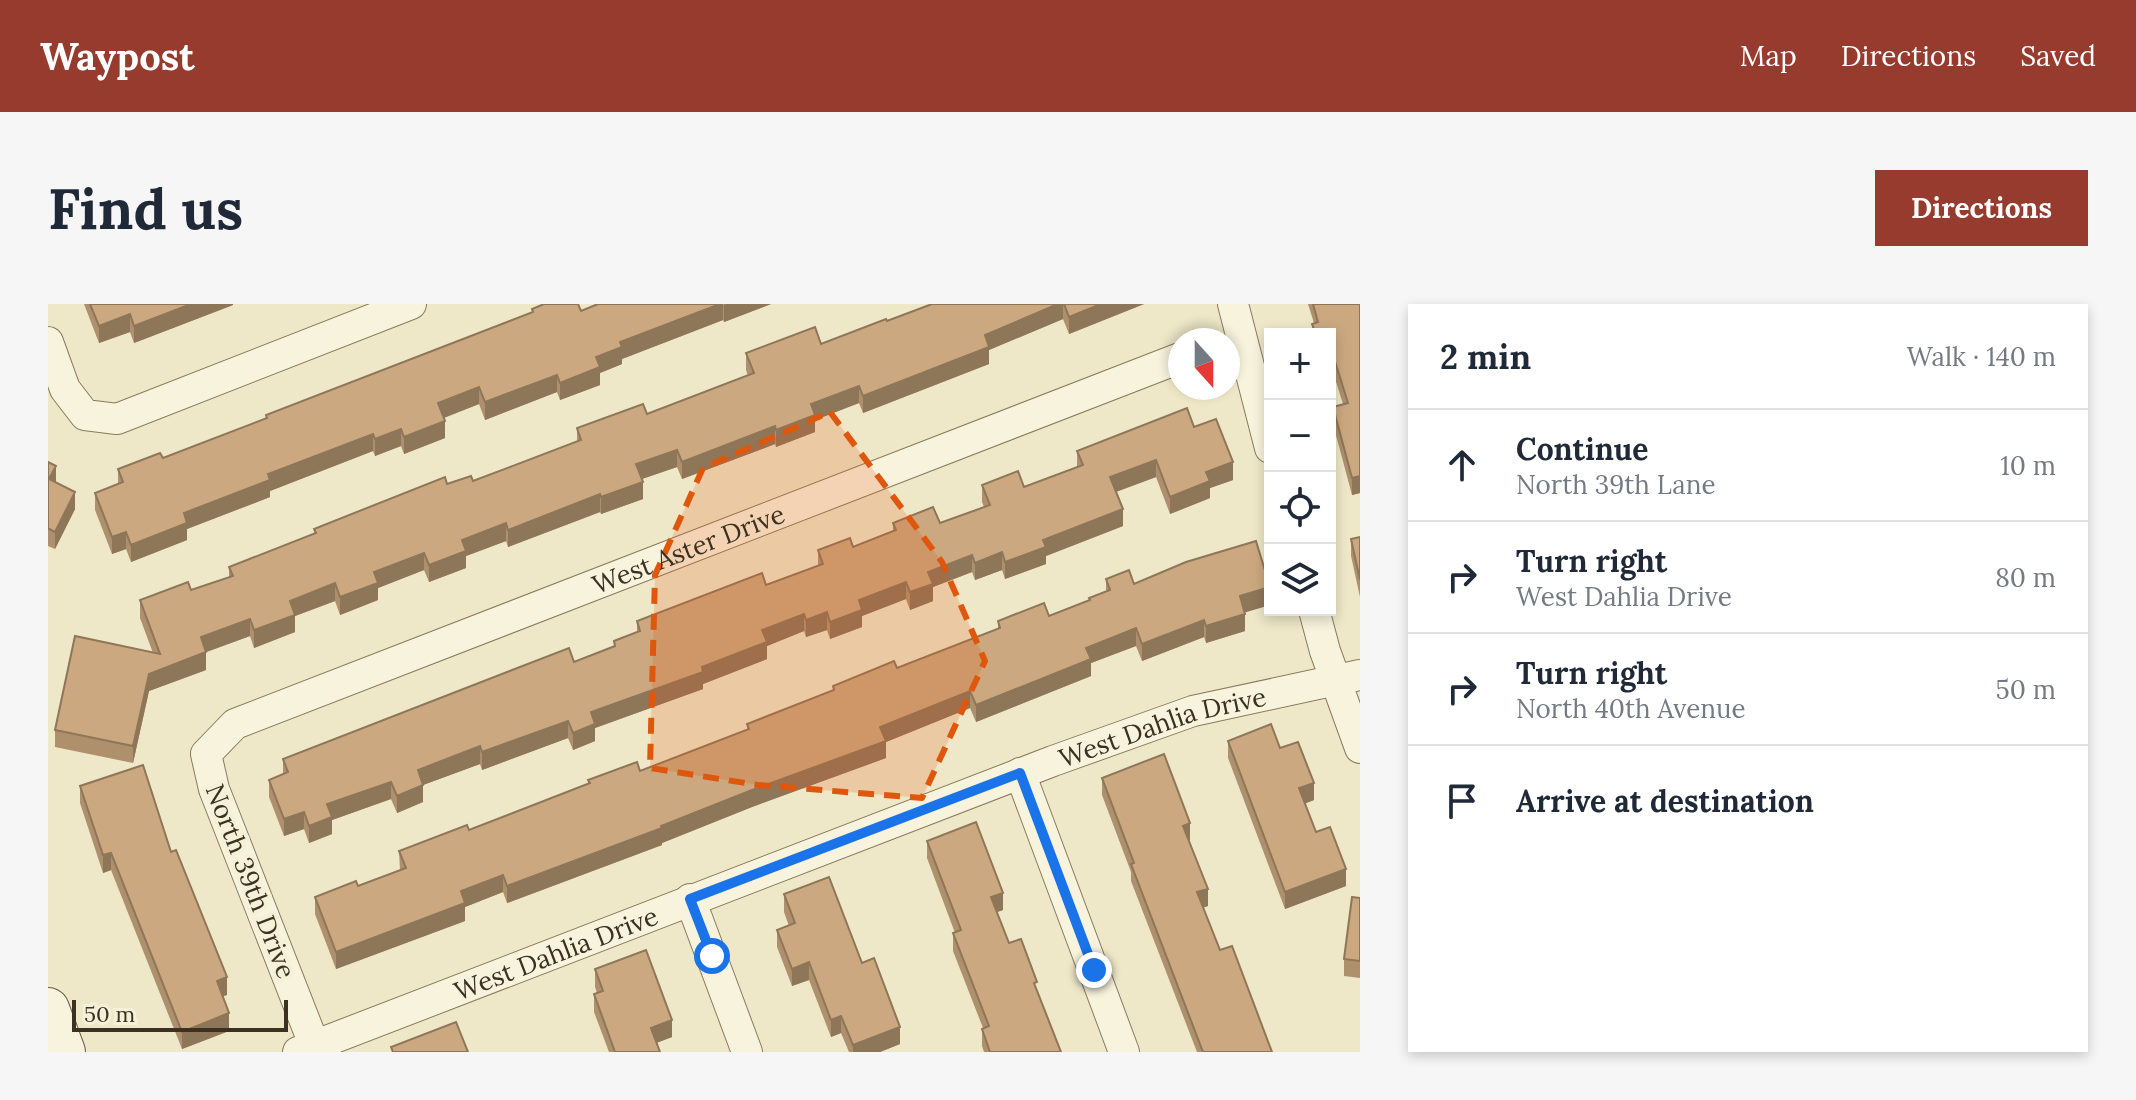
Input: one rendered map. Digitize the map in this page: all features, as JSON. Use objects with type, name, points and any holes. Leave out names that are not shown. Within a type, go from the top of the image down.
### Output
[{"type":"street","points":[[48,342],[65,389],[85,415],[117,419],[411,304]]},
{"type":"street","points":[[1233,304],[1234,328]]},
{"type":"street","points":[[1240,356],[1264,430]]},
{"type":"street","name":"West Aster Drive","points":[[206,754],[235,724],[1168,363]]},
{"type":"street","points":[[1317,616],[1347,678],[1360,748]]},
{"type":"street","name":"West Dahlia Drive","points":[[309,1050],[690,899],[1020,773],[1193,711],[1347,678]]},
{"type":"street","name":"North 39th Drive","points":[[206,754],[214,789],[309,1050]]},
{"type":"street","points":[[1020,773],[1124,1052]]},
{"type":"street","points":[[690,899],[747,1052]]},
{"type":"street","points":[[48,1009],[64,1052]]},
{"type":"highlighted area","points":[[830,412],[942,562],[985,661],[922,798],[758,785],[650,768],[655,575],[703,468]]},
{"type":"building","points":[[90,304],[191,304],[134,326],[130,314],[99,326]]},
{"type":"building","points":[[544,304],[578,304],[581,311],[598,304],[720,304],[620,342],[622,347],[596,357],[600,367],[560,383],[557,375],[485,402],[479,387],[438,403],[445,421],[404,437],[401,429],[375,439],[373,434],[268,474],[270,480],[184,513],[187,523],[131,545],[126,532],[112,537],[95,493],[123,482],[118,469],[160,453],[163,458],[267,418],[266,415],[533,312],[532,309]]},
{"type":"building","points":[[932,304],[1058,304],[985,335],[989,347],[863,396],[859,386],[811,404],[815,415],[776,430],[775,426],[682,462],[677,450],[636,464],[643,482],[601,497],[600,494],[508,530],[506,523],[462,540],[466,551],[429,565],[424,553],[374,572],[378,583],[340,597],[335,583],[290,601],[295,615],[254,630],[250,619],[201,637],[206,652],[149,674],[133,746],[55,730],[75,636],[160,654],[140,600],[188,582],[191,590],[233,576],[229,567],[445,477],[447,484],[471,476],[473,481],[581,440],[577,428],[643,404],[647,414],[754,373],[746,353],[815,327],[821,344]]},
{"type":"building","points":[[1064,304],[1101,304],[1069,317]]},
{"type":"building","points":[[1313,304],[1360,304],[1360,476],[1352,478],[1336,418],[1336,406],[1348,403],[1336,365],[1336,328],[1314,328],[1312,324],[1318,322]]},
{"type":"building","points":[[1187,408],[1194,427],[1216,419],[1233,462],[1206,472],[1210,481],[1170,497],[1156,460],[1110,477],[1123,509],[1043,540],[1046,547],[1005,562],[1002,552],[975,563],[972,555],[928,572],[933,584],[910,592],[906,582],[859,600],[862,610],[830,622],[827,612],[806,620],[804,614],[762,630],[767,642],[702,667],[703,672],[591,712],[595,724],[573,733],[568,721],[482,752],[480,746],[418,770],[423,785],[397,796],[391,782],[327,804],[332,817],[309,826],[304,812],[284,819],[269,780],[288,772],[283,759],[569,648],[574,662],[615,646],[614,641],[640,631],[637,621],[762,573],[766,585],[823,564],[818,550],[850,538],[853,547],[896,530],[893,523],[933,507],[940,523],[990,505],[982,485],[1018,471],[1024,487],[1083,465],[1077,451]]},
{"type":"building","points":[[48,462],[56,466],[49,479],[75,492],[55,532],[48,528]]},
{"type":"building","points":[[1360,537],[1360,580],[1351,539]]},
{"type":"building","points":[[1256,541],[1264,567],[1264,589],[1240,596],[1245,614],[1206,626],[1204,620],[1142,644],[1136,628],[1086,648],[1091,659],[976,705],[970,691],[880,727],[886,741],[507,886],[503,875],[461,891],[465,903],[336,952],[315,897],[356,881],[358,886],[406,868],[399,851],[467,825],[469,830],[637,762],[640,771],[749,729],[747,724],[834,690],[833,686],[894,661],[897,668],[1000,628],[998,621],[1044,603],[1049,616],[1110,590],[1106,579],[1129,570],[1134,584],[1186,562]]},
{"type":"building","points":[[1271,724],[1280,748],[1298,742],[1314,783],[1299,788],[1316,832],[1330,827],[1346,869],[1285,892],[1228,741]]},
{"type":"building","points":[[1164,754],[1190,823],[1183,826],[1208,889],[1197,892],[1220,950],[1232,946],[1272,1052],[1203,1052],[1131,864],[1134,863],[1102,778]]},
{"type":"building","points":[[143,765],[171,852],[176,850],[227,977],[217,981],[229,1013],[182,1032],[111,853],[103,855],[80,786]]},
{"type":"building","points":[[976,822],[1003,893],[991,897],[1009,943],[1021,939],[1037,982],[1034,983],[1061,1052],[990,1052],[982,1029],[989,1026],[953,933],[961,930],[927,841]]},
{"type":"building","points":[[829,877],[862,963],[874,958],[900,1027],[853,1045],[841,1016],[831,1020],[809,962],[792,969],[777,930],[795,923],[784,894]]},
{"type":"building","points":[[1352,897],[1360,898],[1360,961],[1344,959]]},
{"type":"building","points":[[646,950],[672,1020],[651,1028],[660,1052],[615,1052],[594,994],[603,991],[595,969]]},
{"type":"building","points":[[456,1022],[468,1052],[393,1052],[391,1047]]},
{"type":"route","points":[[712,956],[690,899],[1020,773],[1094,970]]}]
